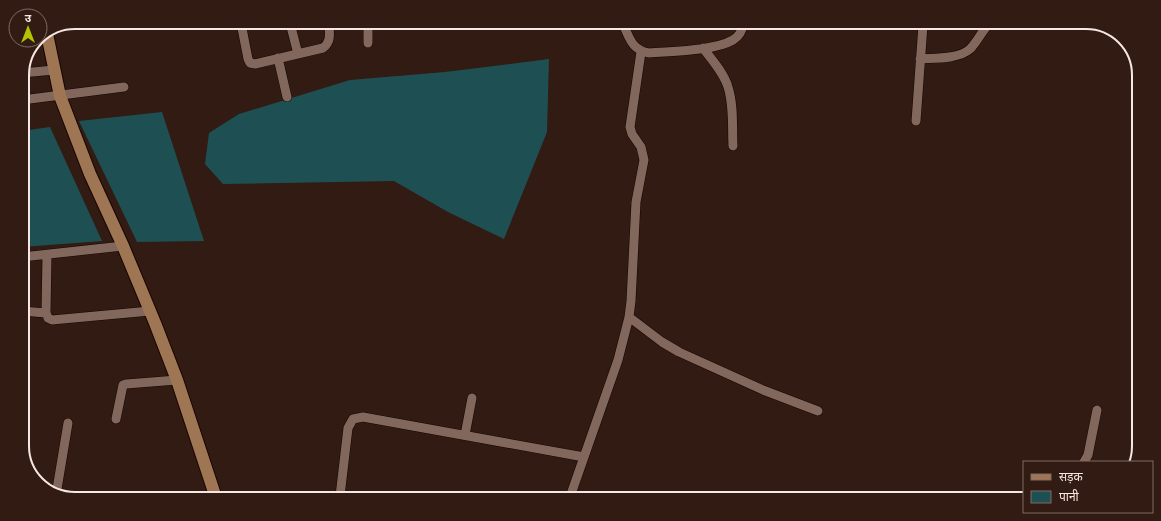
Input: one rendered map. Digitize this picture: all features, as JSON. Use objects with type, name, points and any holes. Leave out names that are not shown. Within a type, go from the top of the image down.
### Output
[{"type":"main road","points":[[48,39],[60,96],[90,174],[123,246],[177,380],[214,492]]},
{"type":"street","points":[[242,29],[248,59],[250,63],[255,64],[323,48],[327,45],[329,40],[330,29]]},
{"type":"street","points":[[292,29],[298,54]]},
{"type":"street","points":[[368,29],[368,43]]},
{"type":"street","points":[[625,29],[634,47],[641,52],[649,53],[720,45],[733,40],[740,34],[742,29]]},
{"type":"street","points":[[916,121],[923,29]]},
{"type":"street","points":[[920,59],[964,53],[970,48],[985,29]]},
{"type":"street","points":[[703,48],[723,75],[728,87],[731,104],[733,146]]},
{"type":"street","points":[[572,492],[618,360],[629,317],[636,202],[644,160],[641,147],[632,134],[630,127],[641,52]]},
{"type":"street","points":[[278,58],[287,97]]},
{"type":"street","points":[[29,73],[54,70]]},
{"type":"street","points":[[29,99],[124,87]]},
{"type":"street","points":[[29,257],[123,246]]},
{"type":"street","points":[[46,255],[46,313],[48,318],[52,320],[150,311]]},
{"type":"street","points":[[29,312],[46,313]]},
{"type":"street","points":[[629,317],[662,342],[684,354],[763,390],[818,411]]},
{"type":"street","points":[[116,419],[123,385],[177,380]]},
{"type":"street","points":[[464,435],[472,398]]},
{"type":"street","points":[[1085,461],[1088,455],[1097,410]]},
{"type":"street","points":[[340,492],[348,428],[353,419],[363,417],[584,457]]},
{"type":"street","points":[[57,488],[68,423]]},
{"type":"water","points":[[549,59],[547,132],[504,239],[448,212],[394,181],[223,184],[205,164],[209,133],[239,114],[350,80],[445,72]]},
{"type":"water","points":[[162,112],[204,241],[137,242],[79,121]]},
{"type":"water","points":[[50,127],[102,241],[29,246],[29,130]]}]
